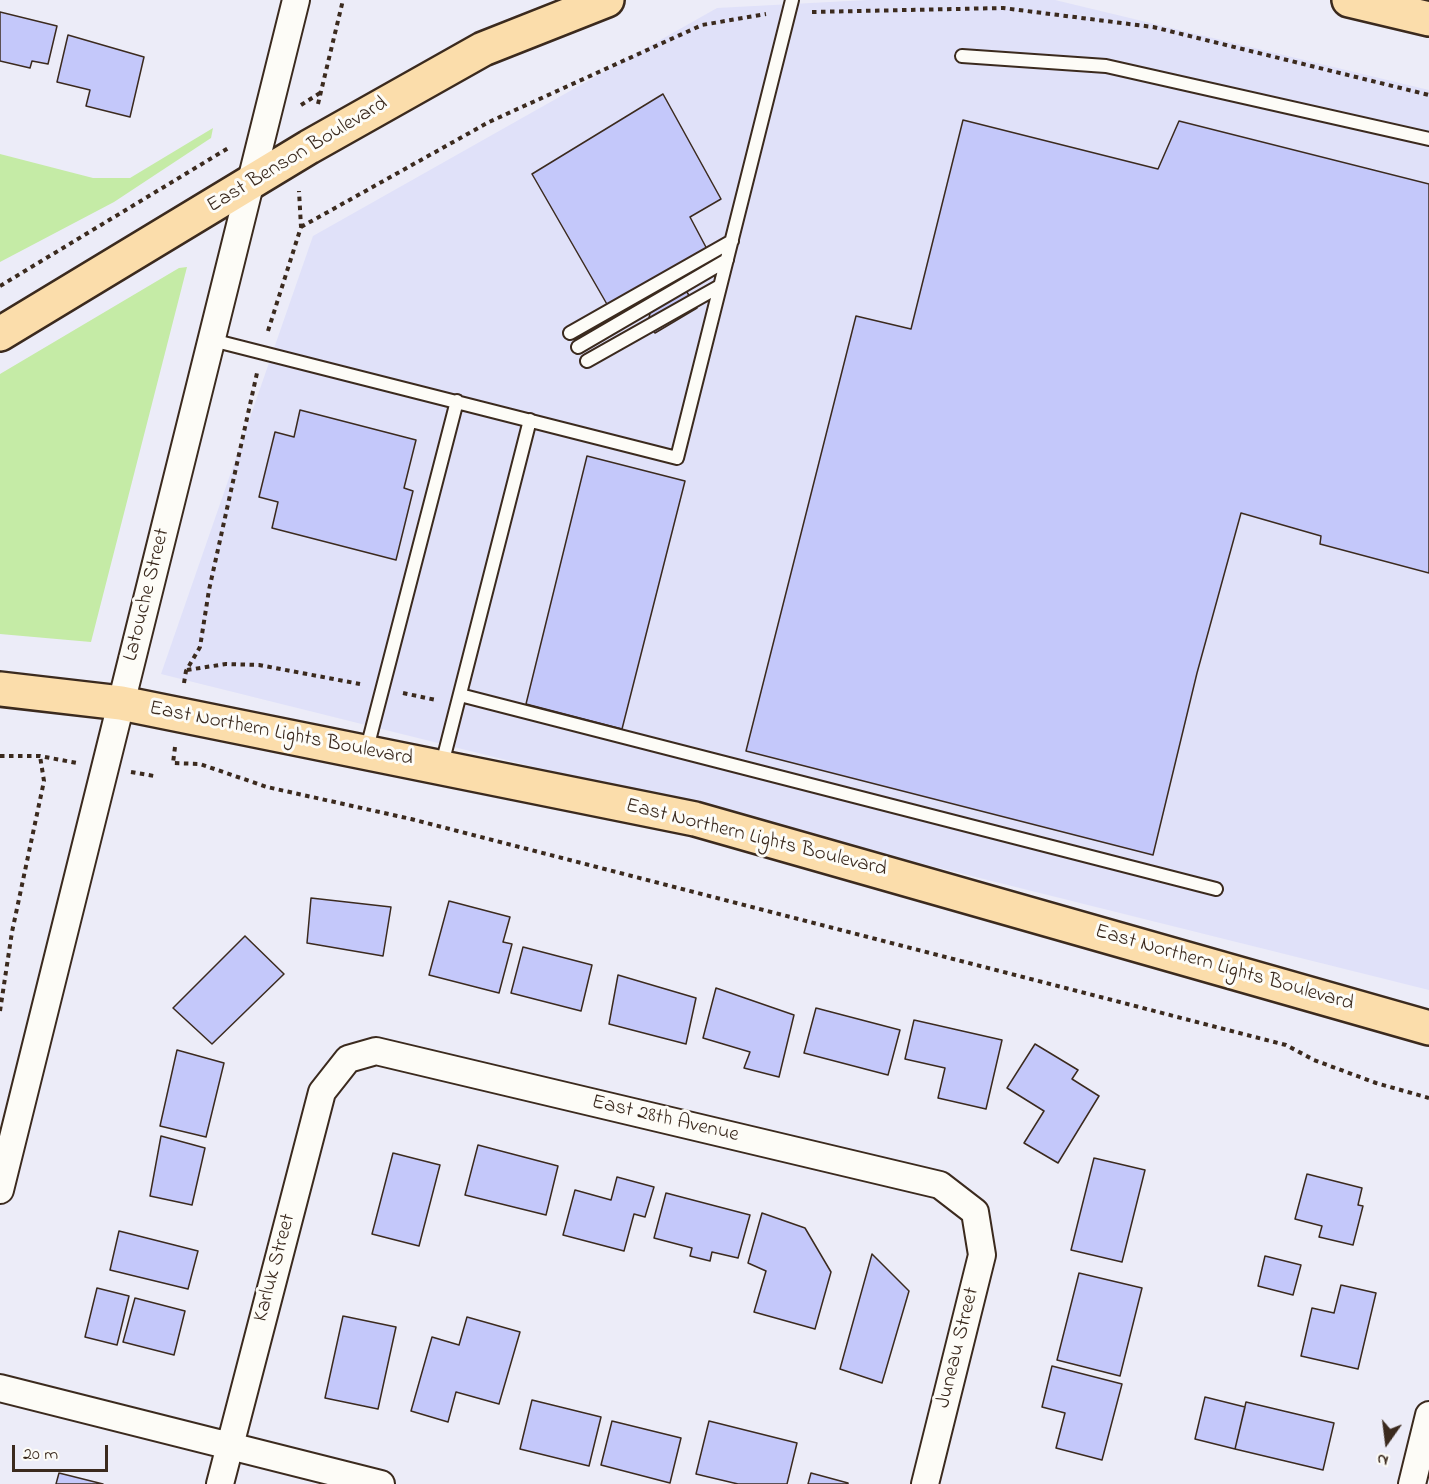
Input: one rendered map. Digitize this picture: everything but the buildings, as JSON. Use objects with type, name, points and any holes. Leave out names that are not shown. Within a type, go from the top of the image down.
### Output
[{"type":"main road","name":"East Benson Boulevard","points":[[0,334],[251,183],[483,49],[607,0]]},
{"type":"main road","points":[[1349,0],[1429,19]]},
{"type":"main road","name":"East Northern Lights Boulevard","points":[[0,690],[121,703],[695,819],[1429,1028]]},
{"type":"street","name":"Latouche Street","points":[[0,1190],[296,0]]},
{"type":"street","name":"East 28th Avenue","points":[[348,1059],[376,1051],[939,1185],[975,1212]]},
{"type":"street","name":"Karluk Street","points":[[220,1484],[322,1092],[348,1059]]},
{"type":"street","name":"Juneau Street","points":[[925,1484],[982,1255],[975,1212]]},
{"type":"street","points":[[0,1388],[381,1484]]},
{"type":"street","points":[[1412,1484],[1429,1415]]},
{"type":"lane","points":[[212,340],[677,458],[792,0]]},
{"type":"lane","points":[[962,56],[1106,66],[1429,139]]},
{"type":"lane","points":[[570,333],[732,241]]},
{"type":"lane","points":[[578,347],[727,260]]},
{"type":"lane","points":[[587,361],[720,286]]},
{"type":"lane","points":[[366,753],[457,401]]},
{"type":"lane","points":[[441,768],[530,420]]},
{"type":"lane","points":[[460,695],[1216,889]]},
{"type":"path","points":[[321,93],[343,0]]},
{"type":"path","points":[[301,227],[489,122],[702,25],[753,15],[1004,8],[1152,27],[1429,95]]},
{"type":"path","points":[[0,286],[125,213],[204,163]]},
{"type":"path","points":[[186,671],[200,647],[209,590],[262,352],[292,247],[301,227],[298,198]]},
{"type":"path","points":[[0,756],[40,756],[44,781],[12,932],[0,1011]]},
{"type":"path","points":[[173,763],[200,764],[267,787],[411,819],[1286,1045],[1314,1060],[1345,1072],[1429,1098]]},
{"type":"shaded area","points":[[867,0],[1055,0],[1429,90],[1429,990],[161,674],[313,236],[717,8]]},
{"type":"green space","points":[[213,128],[211,138],[114,202],[0,262],[0,154],[93,178],[130,178]]},
{"type":"green space","points":[[187,267],[91,642],[0,634],[0,374],[179,268]]}]
